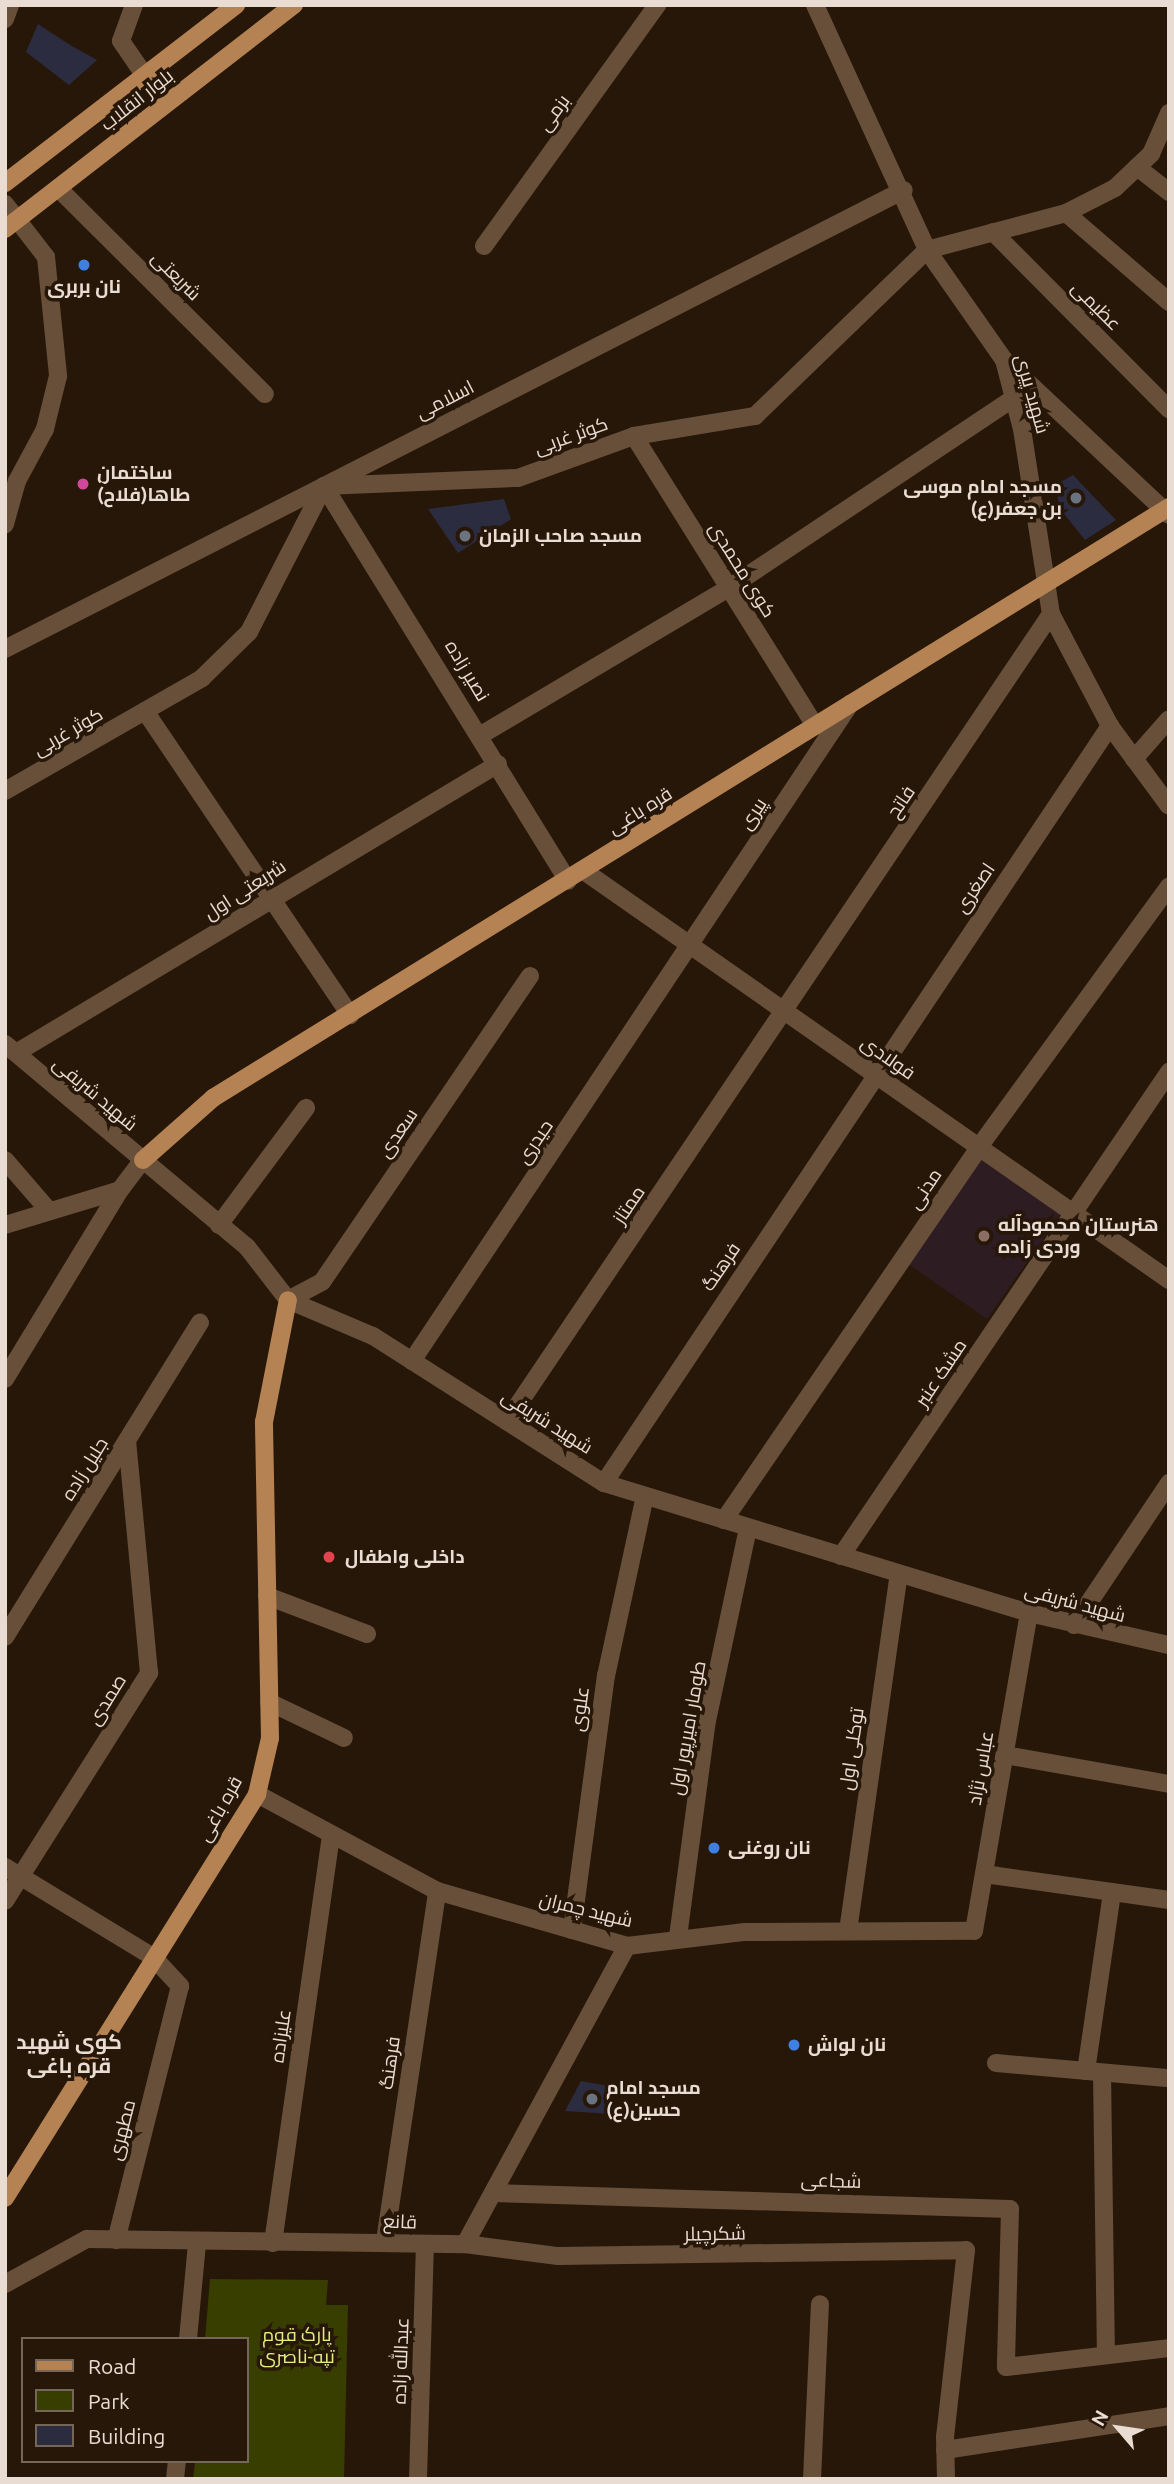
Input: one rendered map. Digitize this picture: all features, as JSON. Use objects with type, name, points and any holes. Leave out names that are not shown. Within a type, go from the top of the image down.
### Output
[{"type":"main road","name":"بلوار انقلاب","points":[[5,183],[236,5]]},
{"type":"main road","name":"بلوار انقلاب","points":[[11,224],[294,5]]},
{"type":"main road","name":"قره باغی","points":[[143,1160],[213,1098],[584,872],[1047,581],[1166,512]]},
{"type":"main road","name":"قره باغی","points":[[5,2198],[257,1794],[270,1738],[264,1422],[288,1300]]},
{"type":"street","points":[[5,19],[10,5]]},
{"type":"street","points":[[134,5],[121,41],[145,76]]},
{"type":"street","name":"بزمی","points":[[484,246],[657,5]]},
{"type":"street","name":"شهید پیری","points":[[815,5],[904,190],[927,250],[1004,360],[1014,398],[1051,614],[1110,726],[1169,806]]},
{"type":"street","name":"کوثر غربی","points":[[5,791],[202,678],[249,632],[324,486],[518,478],[634,436],[755,416],[927,250],[1066,213],[1115,188],[1137,167],[1169,113]]},
{"type":"street","points":[[1137,167],[1169,192]]},
{"type":"street","name":"شریعتی","points":[[58,188],[265,394]]},
{"type":"street","name":"اسلامی","points":[[5,649],[904,190]]},
{"type":"street","points":[[5,204],[11,224],[46,257],[58,376],[45,429],[17,481],[5,524]]},
{"type":"street","points":[[1066,213],[1169,302]]},
{"type":"street","name":"عظیمی","points":[[993,232],[1169,409]]},
{"type":"street","points":[[1004,360],[1166,512]]},
{"type":"street","points":[[481,735],[729,588],[1014,398]]},
{"type":"street","name":"کوی محمدی","points":[[634,436],[815,726]]},
{"type":"street","name":"نصیر زاده","points":[[324,486],[481,735],[568,881]]},
{"type":"street","name":"فاتح","points":[[786,1013],[1051,614]]},
{"type":"street","name":"پیری","points":[[692,947],[850,704]]},
{"type":"street","points":[[145,711],[350,1015]]},
{"type":"street","points":[[1134,760],[1169,719]]},
{"type":"street","name":"اصغری","points":[[874,1074],[1110,726]]},
{"type":"street","name":"شریعتی اول","points":[[10,1048],[498,764]]},
{"type":"street","name":"فولادی","points":[[584,872],[1169,1280]]},
{"type":"street","name":"مدنی","points":[[724,1520],[979,1147],[1169,886]]},
{"type":"street","name":"حیدری","points":[[412,1361],[692,947]]},
{"type":"street","name":"سعدی","points":[[288,1300],[322,1282],[530,976]]},
{"type":"street","name":"ممتاز","points":[[507,1421],[786,1013]]},
{"type":"street","name":"شهید شریفى","points":[[10,1048],[247,1247],[288,1300],[373,1336],[604,1483],[1029,1613],[1169,1645]]},
{"type":"street","name":"مشک عنبر","points":[[841,1556],[1076,1214],[1169,1072]]},
{"type":"street","name":"فرهنگ","points":[[604,1483],[874,1074]]},
{"type":"street","points":[[219,1225],[306,1108]]},
{"type":"street","points":[[5,1160],[49,1211]]},
{"type":"street","points":[[5,1379],[120,1190],[143,1160]]},
{"type":"street","points":[[5,1225],[120,1190]]},
{"type":"street","name":"جلیل زاده","points":[[5,1637],[200,1322]]},
{"type":"street","name":"صمدی","points":[[5,1901],[13,1872],[149,1672],[127,1441]]},
{"type":"street","points":[[1074,1625],[1169,1483]]},
{"type":"street","name":"علوی","points":[[572,1930],[606,1676],[645,1496]]},
{"type":"street","name":"طومار امیرپور اول","points":[[678,1937],[707,1721],[748,1528]]},
{"type":"street","name":"توکلی اول","points":[[848,1931],[900,1574]]},
{"type":"street","points":[[267,1596],[367,1634]]},
{"type":"street","name":"عباس نژاد","points":[[974,1931],[1029,1613]]},
{"type":"street","points":[[269,1702],[344,1738]]},
{"type":"street","points":[[1004,1755],[1169,1784]]},
{"type":"street","name":"شهید چمران","points":[[257,1794],[437,1891],[627,1946],[678,1937],[848,1931],[974,1931]]},
{"type":"street","name":"علیزاده","points":[[273,2243],[331,1835]]},
{"type":"street","points":[[13,1872],[153,1957]]},
{"type":"street","points":[[984,1874],[1169,1900]]},
{"type":"street","name":"فرهنگ","points":[[385,2241],[437,1891]]},
{"type":"street","points":[[1112,1892],[1094,2072],[1107,2355],[1169,2348]]},
{"type":"street","points":[[465,2244],[627,1946]]},
{"type":"street","name":"مطهری","points":[[116,2241],[180,1986],[153,1957]]},
{"type":"street","points":[[996,2063],[1169,2078]]},
{"type":"street","name":"شجاعی","points":[[493,2193],[1010,2209],[1006,2367],[1107,2355]]},
{"type":"street","name":"قانع","points":[[5,2284],[87,2239],[197,2244],[385,2241],[465,2244]]},
{"type":"street","points":[[188,2337],[197,2244]]},
{"type":"street","name":"عبدالله زاده","points":[[418,2479],[425,2244]]},
{"type":"street","name":"شکرچیلر","points":[[465,2244],[558,2256],[966,2250],[945,2450]]},
{"type":"street","points":[[812,2479],[821,2305]]},
{"type":"street","points":[[946,2479],[945,2450],[1169,2416]]},
{"type":"shaded area","name":"هنرستان محمودآله وردی زاده","points":[[980,1153],[1063,1211],[987,1319],[904,1261]]},
{"type":"green space","name":"پارک قوم تپه-ناصری","points":[[210,2279],[328,2280],[326,2305],[348,2305],[344,2479],[193,2479],[195,2463],[248,2463],[248,2337],[205,2337]]},
{"type":"building","points":[[38,24],[97,60],[69,85],[26,52]]},
{"type":"building","name":"مسجد امام موسی بن جعفر(ع)","points":[[1073,475],[1116,520],[1085,540],[1061,510],[1054,486]]},
{"type":"building","name":"مسجد صاحب الزمان","points":[[504,499],[511,519],[458,553],[428,509]]},
{"type":"building","name":"مسجد امام حسین(ع)","points":[[581,2081],[614,2087],[611,2114],[565,2111]]},
{"type":"place","name":"نان بربری","points":[[84,265]]},
{"type":"place","name":"ساختمان طاها(فلاح)","points":[[83,484]]},
{"type":"place","name":"مسجد امام موسی بن جعفر(ع)","points":[[1076,498]]},
{"type":"place","name":"مسجد صاحب الزمان","points":[[465,536]]},
{"type":"place","name":"هنرستان محمودآله وردی زاده","points":[[984,1236]]},
{"type":"place","name":"داخلی واطفال","points":[[329,1557]]},
{"type":"place","name":"نان روغنی","points":[[714,1848]]},
{"type":"place","name":"نان لواش","points":[[794,2045]]},
{"type":"place","name":"مسجد امام حسین(ع)","points":[[592,2099]]},
{"type":"district","name":"کوی شهید قره باغی","points":[[69,2053]]}]
